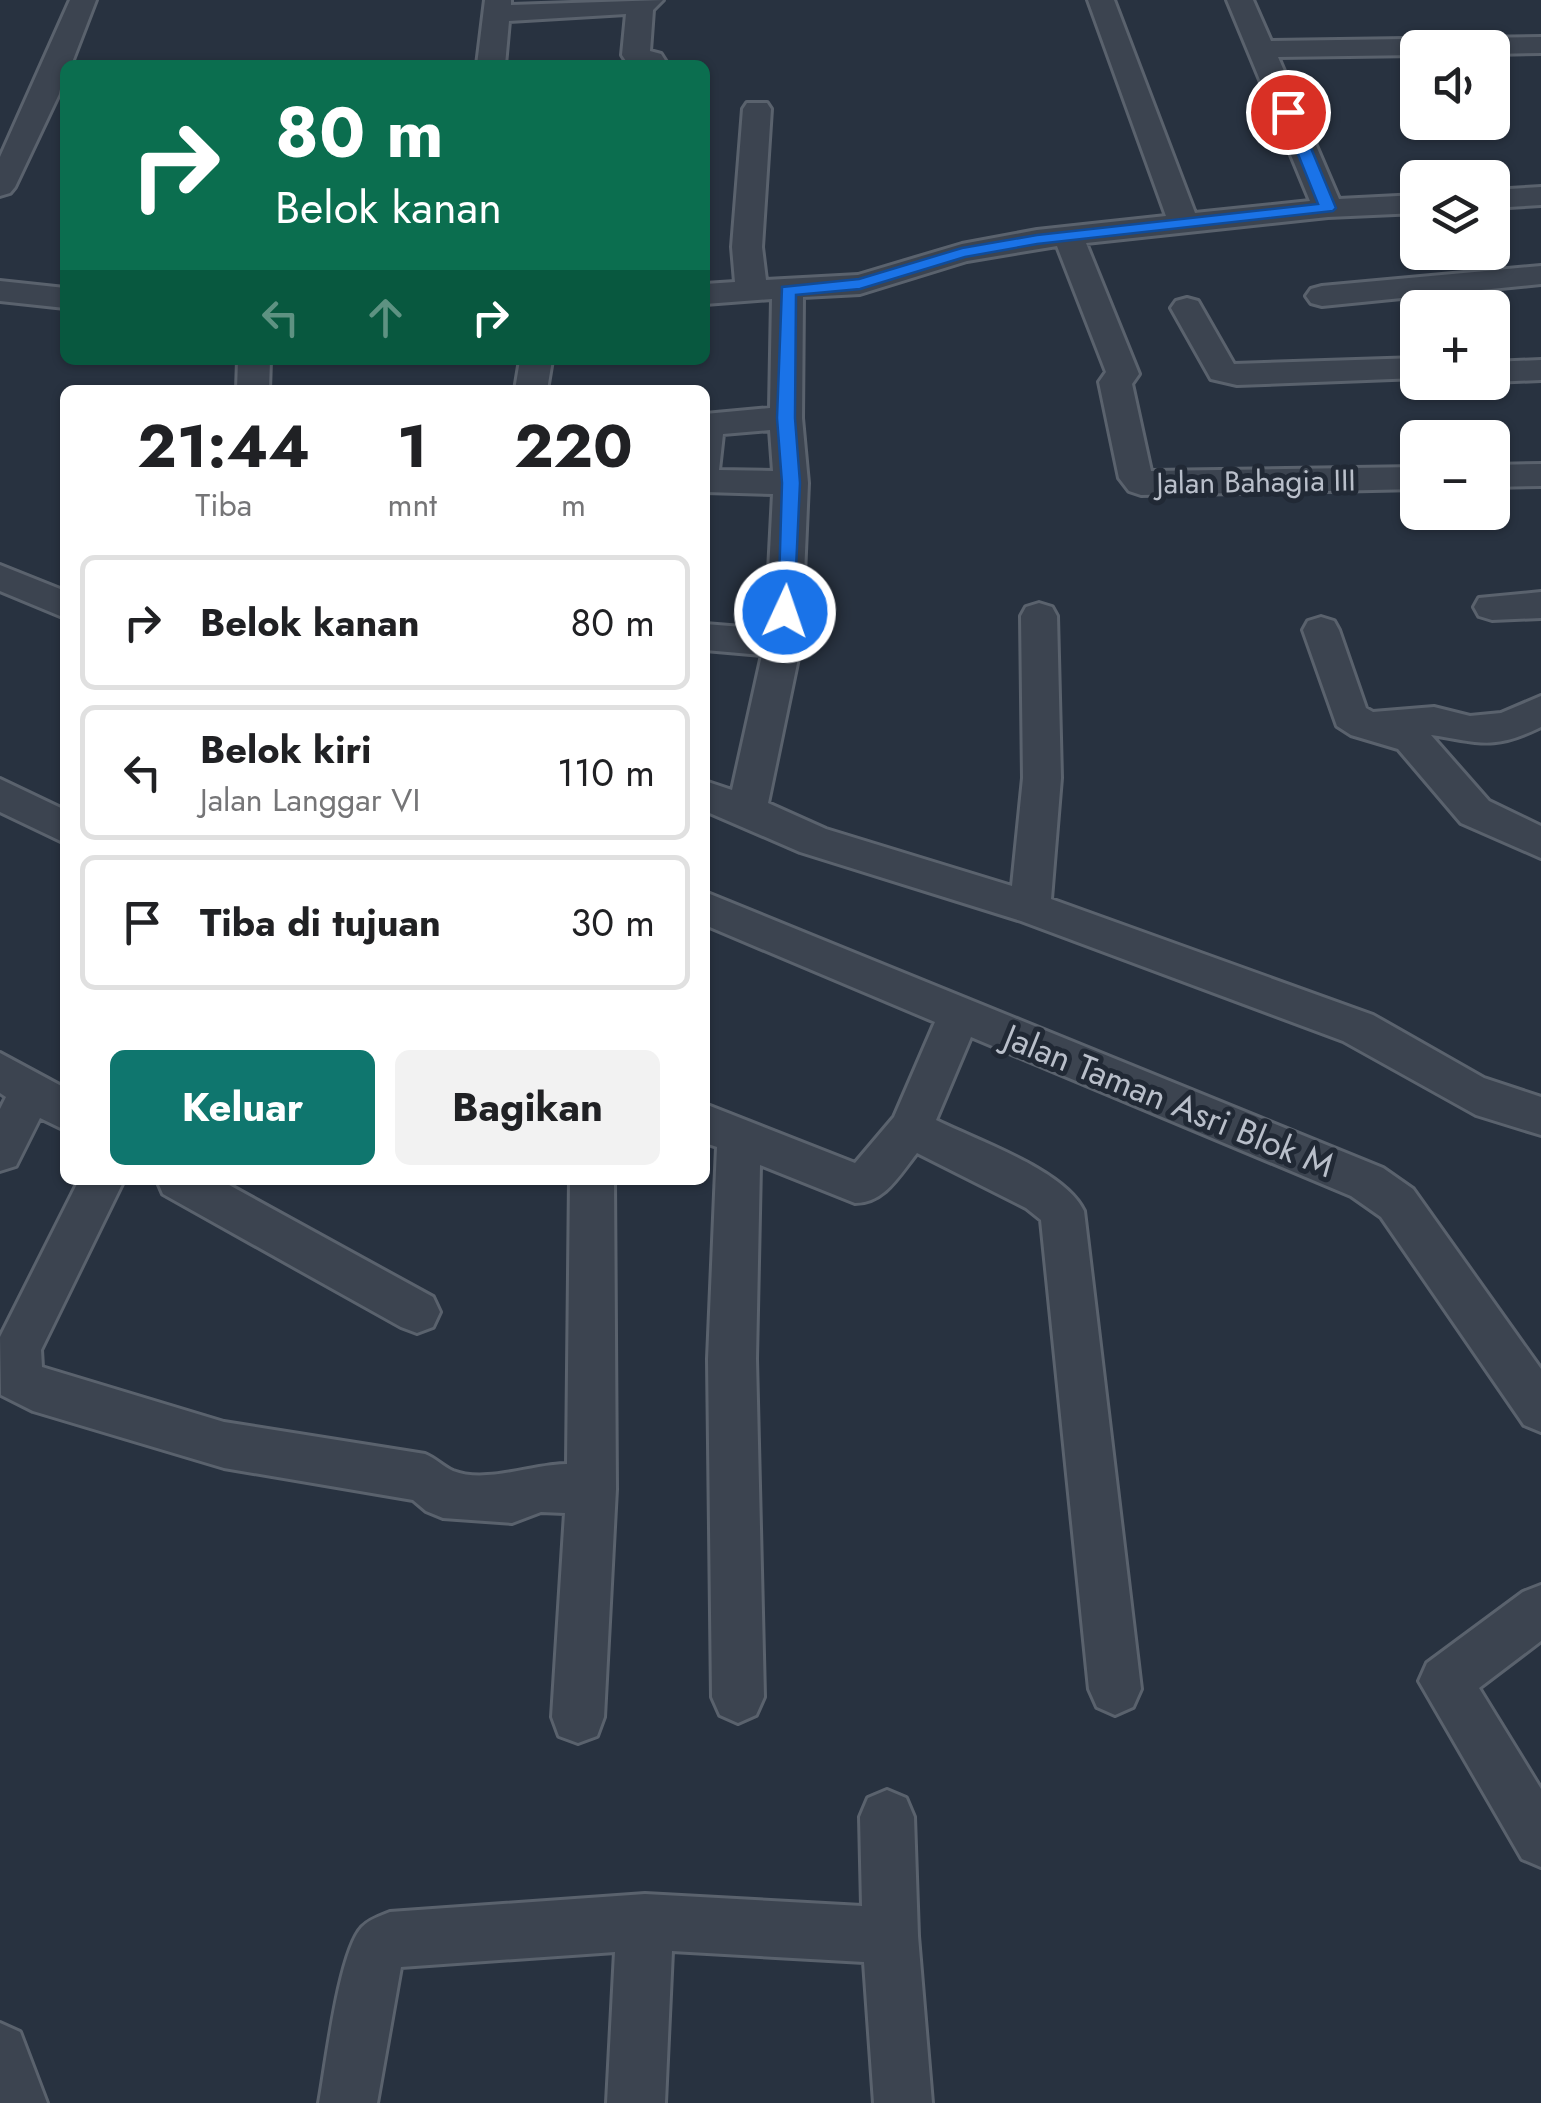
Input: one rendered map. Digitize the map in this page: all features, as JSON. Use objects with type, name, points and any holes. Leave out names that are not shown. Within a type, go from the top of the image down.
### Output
[{"type":"street","points":[[0,187],[45,94],[82,0]]},
{"type":"street","points":[[1100,0],[1184,225]]},
{"type":"street","points":[[1240,0],[1328,208]]},
{"type":"street","points":[[492,60],[497,7],[653,2],[636,55],[652,60]]},
{"type":"street","points":[[1262,49],[1541,45]]},
{"type":"street","points":[[752,292],[747,247],[757,109]]},
{"type":"street","points":[[1510,198],[1541,196]]},
{"type":"street","points":[[710,294],[860,284],[962,253],[1070,237],[1328,208],[1400,205]]},
{"type":"street","name":"Jalan Bahagia III","points":[[1070,237],[1120,362],[1122,374],[1115,382],[1136,478],[1141,484],[1400,478]]},
{"type":"street","points":[[1322,296],[1541,275]]},
{"type":"street","points":[[747,810],[783,644],[791,483],[786,418],[788,290]]},
{"type":"street","points":[[0,292],[60,298]]},
{"type":"street","points":[[1188,308],[1222,372],[1236,376],[1400,369]]},
{"type":"street","points":[[1510,371],[1541,370]]},
{"type":"street","points":[[710,424],[786,418]]},
{"type":"street","points":[[1510,476],[1541,475]]},
{"type":"street","points":[[710,481],[791,483]]},
{"type":"street","points":[[0,577],[60,603]]},
{"type":"street","points":[[1492,607],[1541,605]]},
{"type":"street","points":[[1030,908],[1042,778],[1039,616]]},
{"type":"street","points":[[1322,630],[1350,716],[1364,725],[1411,738],[1475,812],[1541,843]]},
{"type":"street","points":[[710,637],[783,644]]},
{"type":"street","points":[[1364,725],[1424,721],[1470,730],[1507,728],[1541,710]]},
{"type":"street","points":[[0,794],[60,825]]},
{"type":"street","points":[[710,798],[814,841],[1030,908],[1358,1028],[1382,1038],[1482,1101],[1541,1116]]},
{"type":"street","name":"Jalan Taman Asri Blok M","points":[[710,910],[1367,1182],[1408,1216],[1541,1409]]},
{"type":"street","points":[[738,1697],[732,1359],[722,1130],[854,1183],[866,1183],[911,1129],[960,1016]]},
{"type":"street","points":[[0,1152],[32,1091]]},
{"type":"street","points":[[911,1129],[1042,1194],[1062,1211],[1116,1688]]},
{"type":"street","points":[[100,1185],[18,1349],[18,1379],[33,1388],[224,1444],[425,1478],[443,1494],[512,1499],[541,1488],[591,1488]]},
{"type":"street","points":[[195,1185],[417,1312]]},
{"type":"street","points":[[578,1717],[591,1488],[592,1185]]},
{"type":"street","points":[[1541,1610],[1445,1681],[1541,1840]]},
{"type":"street","points":[[888,1817],[890,1936],[902,2103]]},
{"type":"street","points":[[348,2103],[374,1961],[379,1949],[390,1940],[644,1922],[890,1936]]},
{"type":"street","points":[[636,2103],[644,1922]]},
{"type":"street","points":[[0,2052],[18,2103]]},
{"type":"route","points":[[785,612],[791,483],[786,418],[788,290],[860,284],[962,253],[1037,240],[1328,208],[1288,112]]}]
